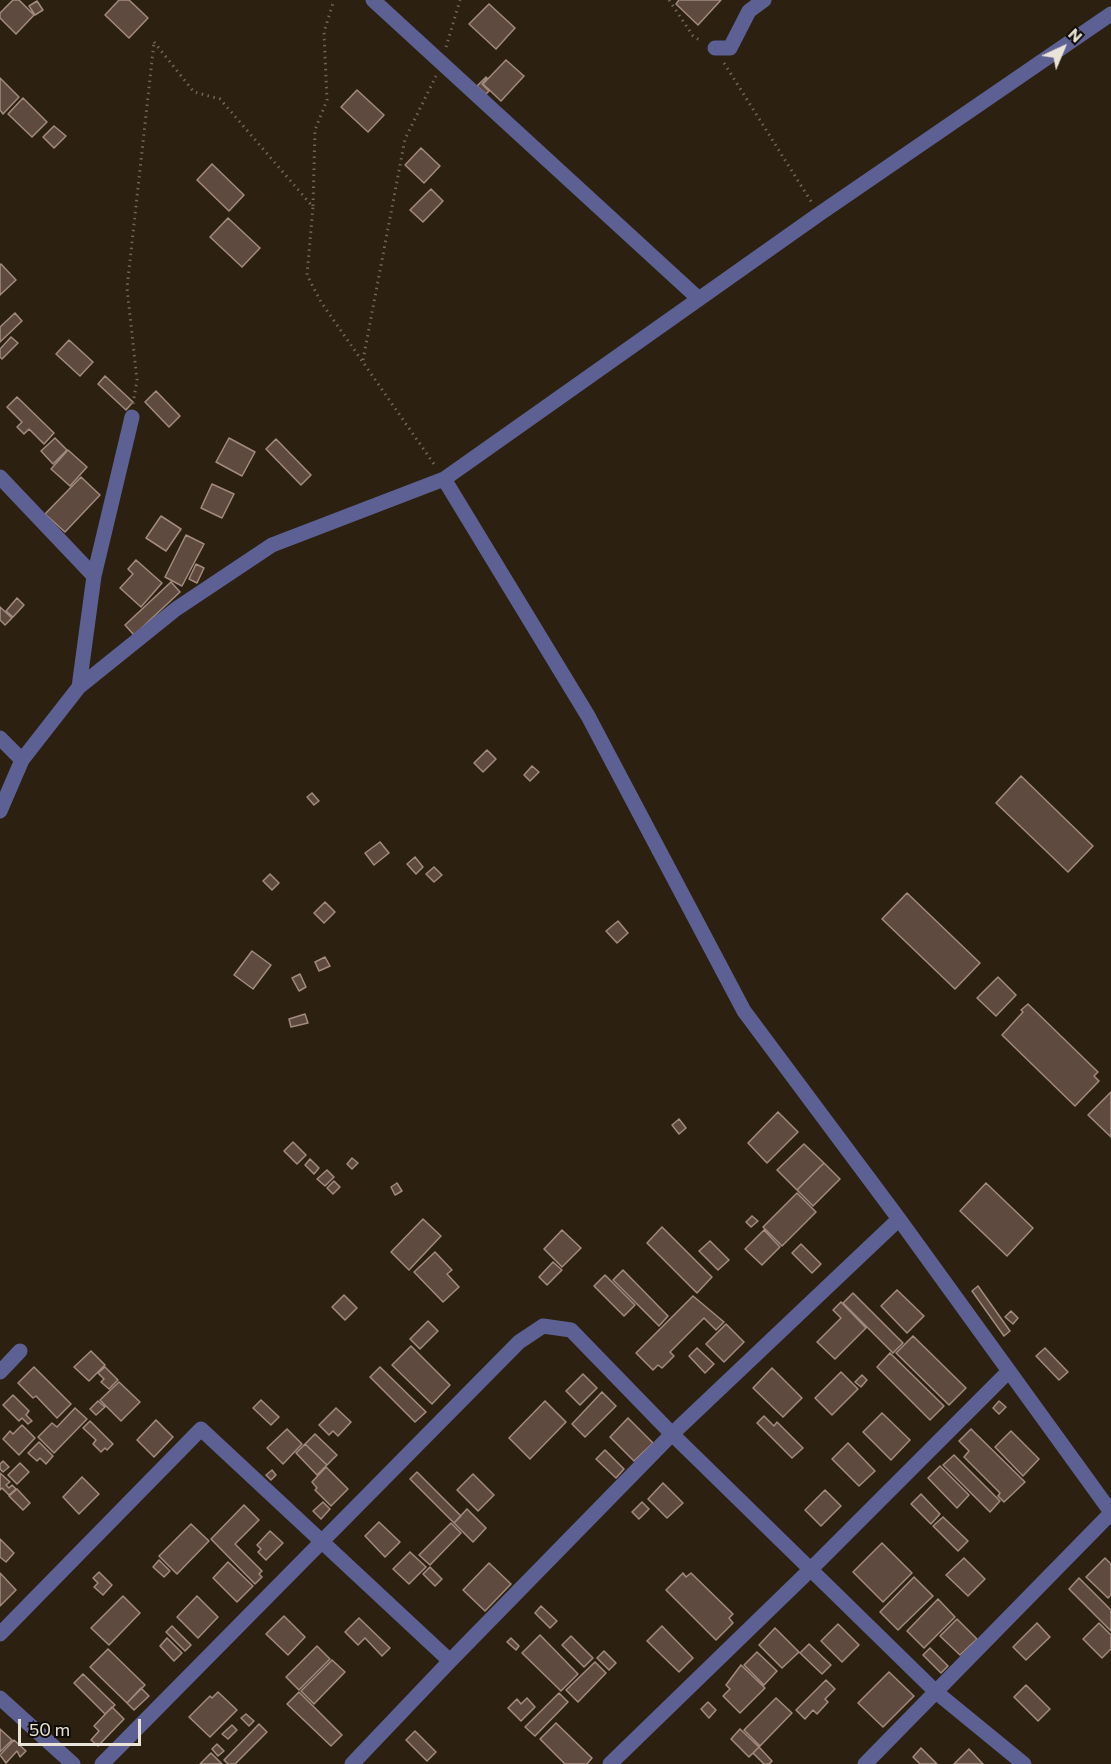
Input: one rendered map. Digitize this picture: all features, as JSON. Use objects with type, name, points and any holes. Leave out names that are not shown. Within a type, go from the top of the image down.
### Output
[{"type":"street","points":[[373,0],[699,299]]},
{"type":"street","points":[[715,48],[730,48],[749,11],[764,0]]},
{"type":"street","points":[[0,811],[22,760],[79,687],[176,609],[272,545],[444,478],[819,214],[1111,14]]},
{"type":"street","points":[[79,687],[94,576],[132,417]]},
{"type":"street","points":[[0,477],[94,576]]},
{"type":"street","points":[[444,478],[588,716],[744,1011],[899,1219],[1111,1512],[865,1764]]},
{"type":"street","points":[[0,738],[22,760]]},
{"type":"street","points":[[352,1764],[672,1434],[899,1219]]},
{"type":"street","points":[[102,1764],[519,1342],[543,1326],[571,1330],[672,1434],[936,1692],[1024,1764]]},
{"type":"street","points":[[0,1372],[20,1352]]},
{"type":"street","points":[[610,1764],[811,1569],[1009,1371]]},
{"type":"street","points":[[0,1634],[201,1430],[450,1661]]},
{"type":"street","points":[[0,1698],[73,1764]]},
{"type":"path","points":[[334,0],[324,32],[327,100],[315,129],[313,207],[307,275],[321,302],[444,478]]},
{"type":"path","points":[[363,360],[405,139],[441,64],[460,0]]},
{"type":"path","points":[[669,0],[693,36],[715,48],[819,214]]},
{"type":"path","points":[[132,417],[137,380],[127,288],[154,42],[194,92],[220,99],[313,207]]},
{"type":"building","points":[[13,0],[19,0],[34,15],[16,34],[0,18],[0,13]]},
{"type":"building","points":[[119,0],[129,0],[148,18],[129,38],[105,15]]},
{"type":"building","points":[[679,0],[721,0],[698,25],[676,4]]},
{"type":"building","points":[[37,1],[43,10],[35,15],[29,6]]},
{"type":"building","points":[[489,4],[515,28],[496,49],[469,24]]},
{"type":"building","points":[[506,60],[524,76],[501,101],[483,84]]},
{"type":"building","points":[[486,77],[482,84],[489,91],[486,94],[477,86]]},
{"type":"building","points":[[0,78],[19,97],[3,114],[0,110]]},
{"type":"building","points":[[357,90],[384,115],[368,132],[341,107]]},
{"type":"building","points":[[23,98],[47,122],[32,137],[8,114]]},
{"type":"building","points":[[54,126],[66,136],[54,148],[43,137]]},
{"type":"building","points":[[421,148],[440,166],[424,183],[405,165]]},
{"type":"building","points":[[212,164],[244,195],[229,211],[197,180]]},
{"type":"building","points":[[431,189],[443,201],[423,222],[410,210]]},
{"type":"building","points":[[228,218],[260,248],[242,267],[210,237]]},
{"type":"building","points":[[0,265],[16,280],[0,295]]},
{"type":"building","points":[[15,313],[22,321],[0,342],[0,327]]},
{"type":"building","points":[[11,337],[18,343],[2,359],[0,349]]},
{"type":"building","points":[[69,340],[93,362],[80,376],[56,354]]},
{"type":"building","points":[[105,376],[133,402],[126,410],[98,384]]},
{"type":"building","points":[[156,391],[180,416],[169,427],[145,402]]},
{"type":"building","points":[[17,397],[54,433],[44,444],[29,429],[24,434],[17,427],[22,422],[7,407]]},
{"type":"building","points":[[55,438],[67,450],[53,464],[41,451]]},
{"type":"building","points":[[229,438],[255,452],[242,476],[216,462]]},
{"type":"building","points":[[276,439],[311,475],[301,485],[266,449]]},
{"type":"building","points":[[68,450],[87,467],[70,486],[51,469]]},
{"type":"building","points":[[81,477],[100,495],[65,532],[45,514]]},
{"type":"building","points":[[212,484],[234,494],[222,518],[201,508]]},
{"type":"building","points":[[161,516],[181,529],[166,551],[146,538]]},
{"type":"building","points":[[186,535],[204,544],[182,586],[165,577]]},
{"type":"building","points":[[136,560],[162,583],[141,607],[120,588],[133,574],[128,569]]},
{"type":"building","points":[[196,564],[204,568],[197,583],[189,579]]},
{"type":"building","points":[[171,582],[180,592],[134,635],[125,625]]},
{"type":"building","points":[[17,598],[24,605],[13,617],[6,611]]},
{"type":"building","points":[[0,607],[12,618],[5,625],[0,620]]},
{"type":"building","points":[[487,750],[496,759],[483,772],[474,763]]},
{"type":"building","points":[[532,766],[539,772],[530,781],[524,775]]},
{"type":"building","points":[[1021,776],[1093,846],[1068,872],[996,803]]},
{"type":"building","points":[[312,793],[319,801],[314,805],[307,797]]},
{"type":"building","points":[[380,842],[389,853],[374,865],[365,853]]},
{"type":"building","points":[[415,857],[423,867],[416,874],[407,864]]},
{"type":"building","points":[[434,867],[442,875],[434,882],[426,874]]},
{"type":"building","points":[[270,874],[279,883],[272,890],[263,881]]},
{"type":"building","points":[[907,893],[980,963],[955,989],[882,919]]},
{"type":"building","points":[[325,902],[335,912],[324,923],[314,913]]},
{"type":"building","points":[[618,921],[628,933],[617,943],[606,931]]},
{"type":"building","points":[[252,951],[271,965],[253,989],[234,975]]},
{"type":"building","points":[[325,957],[330,966],[319,971],[315,962]]},
{"type":"building","points":[[300,974],[306,987],[299,991],[292,978]]},
{"type":"building","points":[[998,977],[1016,995],[996,1016],[977,998]]},
{"type":"building","points":[[1028,1004],[1098,1072],[1094,1076],[1099,1081],[1075,1106],[1002,1035]]},
{"type":"building","points":[[305,1014],[308,1023],[291,1027],[289,1019]]},
{"type":"building","points":[[1111,1092],[1111,1137],[1088,1115]]},
{"type":"building","points":[[778,1112],[798,1132],[767,1163],[748,1143]]},
{"type":"building","points":[[679,1119],[686,1128],[679,1134],[672,1125]]},
{"type":"building","points":[[293,1142],[306,1155],[297,1164],[284,1151]]},
{"type":"building","points":[[804,1144],[824,1163],[797,1190],[777,1170]]},
{"type":"building","points":[[352,1158],[358,1163],[352,1169],[347,1164]]},
{"type":"building","points":[[310,1159],[319,1168],[314,1174],[305,1165]]},
{"type":"building","points":[[824,1163],[840,1179],[813,1206],[797,1190]]},
{"type":"building","points":[[327,1170],[334,1177],[325,1186],[317,1179]]},
{"type":"building","points":[[334,1181],[340,1187],[333,1194],[327,1188]]},
{"type":"building","points":[[397,1183],[402,1191],[395,1195],[391,1187]]},
{"type":"building","points":[[986,1183],[1033,1228],[1007,1256],[960,1211]]},
{"type":"building","points":[[797,1193],[816,1212],[782,1246],[763,1227]]},
{"type":"building","points":[[752,1216],[758,1221],[751,1227],[746,1222]]},
{"type":"building","points":[[423,1219],[441,1236],[409,1270],[391,1252]]},
{"type":"building","points":[[662,1227],[712,1277],[697,1293],[647,1243]]},
{"type":"building","points":[[562,1230],[581,1248],[562,1267],[544,1249]]},
{"type":"building","points":[[764,1230],[780,1247],[762,1265],[745,1249]]},
{"type":"building","points":[[710,1241],[729,1260],[718,1270],[699,1251]]},
{"type":"building","points":[[801,1244],[821,1264],[812,1273],[792,1253]]},
{"type":"building","points":[[435,1252],[452,1270],[447,1274],[459,1287],[443,1302],[414,1272]]},
{"type":"building","points":[[553,1262],[562,1270],[547,1285],[539,1277]]},
{"type":"building","points":[[623,1270],[668,1316],[659,1326],[613,1280]]},
{"type":"building","points":[[605,1275],[635,1305],[624,1316],[594,1286]]},
{"type":"building","points":[[978,1286],[1010,1331],[1004,1336],[972,1291]]},
{"type":"building","points":[[897,1290],[924,1316],[907,1333],[881,1306]]},
{"type":"building","points":[[853,1293],[903,1343],[893,1353],[843,1303]]},
{"type":"building","points":[[344,1295],[357,1308],[345,1320],[332,1307]]},
{"type":"building","points":[[693,1296],[724,1322],[716,1330],[704,1318],[670,1352],[674,1356],[662,1368],[658,1365],[653,1370],[636,1353]]},
{"type":"building","points":[[841,1302],[866,1328],[835,1359],[817,1342],[841,1318],[833,1310]]},
{"type":"building","points":[[1011,1311],[1018,1318],[1013,1324],[1005,1317]]},
{"type":"building","points":[[428,1321],[438,1331],[420,1349],[410,1339]]},
{"type":"building","points":[[726,1324],[744,1342],[724,1362],[706,1344]]},
{"type":"building","points":[[913,1336],[966,1388],[949,1405],[896,1353]]},
{"type":"building","points":[[411,1346],[450,1385],[432,1404],[392,1365]]},
{"type":"building","points":[[697,1348],[714,1364],[705,1373],[689,1356]]},
{"type":"building","points":[[1045,1348],[1068,1372],[1059,1380],[1036,1356]]},
{"type":"building","points":[[91,1351],[105,1365],[89,1381],[74,1367]]},
{"type":"building","points":[[890,1353],[944,1406],[930,1420],[877,1367]]},
{"type":"building","points":[[34,1367],[71,1404],[57,1418],[36,1396],[33,1398],[18,1383]]},
{"type":"building","points":[[105,1367],[118,1380],[109,1389],[101,1382],[104,1379],[98,1373]]},
{"type":"building","points":[[380,1367],[426,1412],[415,1422],[370,1377]]},
{"type":"building","points":[[772,1368],[802,1398],[783,1417],[753,1388]]},
{"type":"building","points":[[841,1372],[858,1389],[832,1415],[815,1398]]},
{"type":"building","points":[[583,1374],[597,1388],[580,1405],[566,1391]]},
{"type":"building","points":[[862,1375],[867,1380],[861,1387],[855,1382]]},
{"type":"building","points":[[119,1382],[140,1402],[121,1421],[100,1400]]},
{"type":"building","points":[[602,1392],[616,1406],[585,1437],[572,1424]]},
{"type":"building","points":[[13,1395],[29,1411],[26,1415],[32,1421],[28,1424],[22,1418],[19,1421],[3,1405]]},
{"type":"building","points":[[261,1400],[279,1417],[271,1425],[253,1408]]},
{"type":"building","points":[[98,1401],[105,1407],[96,1415],[90,1409]]},
{"type":"building","points":[[545,1401],[566,1422],[530,1459],[509,1438]]},
{"type":"building","points":[[999,1401],[1006,1407],[999,1414],[993,1408]]},
{"type":"building","points":[[75,1408],[87,1419],[54,1453],[38,1437],[52,1423],[57,1427]]},
{"type":"building","points":[[336,1408],[351,1422],[338,1436],[333,1431],[329,1435],[319,1425]]},
{"type":"building","points":[[882,1413],[910,1440],[891,1460],[863,1432]]},
{"type":"building","points":[[764,1416],[774,1426],[777,1422],[803,1448],[792,1458],[757,1423]]},
{"type":"building","points":[[628,1418],[653,1443],[634,1461],[610,1437]]},
{"type":"building","points":[[156,1420],[173,1437],[154,1457],[137,1440]]},
{"type":"building","points":[[90,1421],[113,1444],[107,1450],[105,1448],[101,1452],[93,1444],[96,1440],[83,1428]]},
{"type":"building","points":[[22,1425],[35,1438],[19,1455],[3,1439],[10,1431],[13,1434]]},
{"type":"building","points":[[287,1429],[302,1444],[283,1464],[267,1448]]},
{"type":"building","points":[[971,1429],[1025,1482],[1004,1502],[998,1496],[1000,1493],[964,1457],[969,1451],[959,1441]]},
{"type":"building","points":[[1011,1431],[1039,1459],[1023,1476],[995,1447]]},
{"type":"building","points":[[315,1434],[337,1455],[327,1465],[305,1444]]},
{"type":"building","points":[[39,1442],[53,1456],[46,1464],[40,1458],[37,1461],[28,1453]]},
{"type":"building","points":[[848,1443],[875,1471],[859,1486],[832,1459]]},
{"type":"building","points":[[305,1444],[327,1465],[317,1475],[296,1453]]},
{"type":"building","points":[[605,1450],[624,1469],[616,1478],[596,1459]]},
{"type":"building","points":[[954,1455],[1000,1501],[990,1512],[943,1465]]},
{"type":"building","points":[[3,1461],[9,1467],[3,1472],[0,1464]]},
{"type":"building","points":[[20,1463],[29,1472],[17,1484],[8,1475]]},
{"type":"building","points":[[940,1466],[969,1495],[957,1508],[928,1478]]},
{"type":"building","points":[[326,1467],[348,1489],[331,1506],[315,1490],[317,1488],[312,1482]]},
{"type":"building","points":[[272,1470],[276,1475],[271,1480],[266,1475]]},
{"type":"building","points":[[417,1472],[461,1516],[454,1523],[410,1479]]},
{"type":"building","points":[[0,1473],[10,1482],[6,1485],[9,1488],[12,1485],[16,1489],[9,1495],[2,1488],[0,1490]]},
{"type":"building","points":[[473,1474],[494,1495],[478,1511],[457,1490]]},
{"type":"building","points":[[82,1477],[99,1494],[79,1514],[63,1497]]},
{"type":"building","points":[[663,1483],[683,1503],[667,1518],[648,1499]]},
{"type":"building","points":[[17,1489],[30,1503],[23,1510],[9,1496]]},
{"type":"building","points":[[825,1490],[841,1506],[821,1526],[805,1510]]},
{"type":"building","points":[[921,1494],[940,1514],[931,1524],[911,1504]]},
{"type":"building","points":[[323,1502],[330,1509],[321,1519],[313,1511]]},
{"type":"building","points":[[642,1502],[649,1509],[639,1519],[632,1512]]},
{"type":"building","points":[[244,1505],[259,1520],[235,1544],[262,1571],[259,1574],[262,1577],[255,1584],[211,1539]]},
{"type":"building","points":[[467,1509],[486,1528],[473,1542],[454,1523]]},
{"type":"building","points":[[943,1517],[968,1541],[958,1551],[933,1526]]},
{"type":"building","points":[[379,1522],[400,1542],[385,1557],[365,1536]]},
{"type":"building","points":[[451,1523],[461,1533],[430,1565],[419,1555]]},
{"type":"building","points":[[191,1524],[209,1541],[177,1574],[159,1556]]},
{"type":"building","points":[[270,1531],[283,1543],[266,1560],[258,1552],[261,1549],[257,1545]]},
{"type":"building","points":[[0,1539],[14,1553],[6,1562],[0,1557]]},
{"type":"building","points":[[882,1543],[912,1573],[883,1602],[853,1572]]},
{"type":"building","points":[[410,1552],[426,1567],[409,1584],[393,1569]]},
{"type":"building","points":[[964,1558],[985,1579],[968,1596],[946,1575]]},
{"type":"building","points":[[1105,1558],[1111,1564],[1111,1595],[1108,1598],[1086,1577]]},
{"type":"building","points":[[159,1560],[170,1571],[164,1577],[153,1567]]},
{"type":"building","points":[[228,1562],[253,1586],[237,1602],[213,1578]]},
{"type":"building","points":[[489,1563],[511,1584],[485,1611],[463,1590]]},
{"type":"building","points":[[430,1567],[442,1579],[435,1586],[423,1574]]},
{"type":"building","points":[[99,1572],[112,1585],[103,1595],[94,1587],[98,1583],[93,1578]]},
{"type":"building","points":[[0,1573],[16,1590],[0,1606]]},
{"type":"building","points":[[683,1573],[686,1577],[691,1573],[733,1614],[729,1618],[733,1623],[716,1640],[666,1590]]},
{"type":"building","points":[[914,1577],[933,1596],[898,1630],[880,1612]]},
{"type":"building","points":[[1079,1578],[1111,1610],[1111,1631],[1069,1589]]},
{"type":"building","points":[[123,1596],[140,1613],[109,1645],[91,1628]]},
{"type":"building","points":[[197,1596],[218,1617],[198,1638],[177,1617]]},
{"type":"building","points":[[938,1599],[955,1617],[924,1648],[907,1631]]},
{"type":"building","points":[[541,1606],[557,1621],[550,1628],[535,1613]]},
{"type":"building","points":[[284,1616],[305,1637],[288,1655],[266,1634]]},
{"type":"building","points":[[359,1618],[390,1648],[382,1656],[365,1638],[358,1645],[345,1632]]},
{"type":"building","points":[[957,1619],[977,1639],[960,1655],[940,1636]]},
{"type":"building","points":[[1037,1623],[1050,1637],[1026,1660],[1013,1647]]},
{"type":"building","points":[[1099,1623],[1111,1635],[1111,1649],[1102,1658],[1083,1639]]},
{"type":"building","points":[[838,1624],[859,1645],[842,1662],[821,1641]]},
{"type":"building","points":[[172,1626],[191,1645],[185,1651],[166,1632]]},
{"type":"building","points":[[662,1626],[693,1658],[679,1672],[647,1641]]},
{"type":"building","points":[[775,1628],[799,1652],[782,1668],[759,1645]]},
{"type":"building","points":[[540,1635],[578,1674],[561,1691],[522,1653]]},
{"type":"building","points":[[571,1636],[593,1658],[584,1667],[562,1645]]},
{"type":"building","points":[[167,1638],[182,1653],[174,1661],[160,1646]]},
{"type":"building","points":[[511,1638],[519,1646],[516,1650],[507,1642]]},
{"type":"building","points":[[809,1644],[831,1665],[822,1674],[800,1653]]},
{"type":"building","points":[[317,1646],[330,1659],[299,1690],[286,1677]]},
{"type":"building","points":[[930,1648],[948,1666],[941,1673],[923,1655]]},
{"type":"building","points":[[108,1649],[145,1685],[127,1703],[90,1667]]},
{"type":"building","points":[[604,1651],[616,1663],[609,1670],[597,1658]]},
{"type":"building","points":[[757,1652],[777,1671],[764,1685],[744,1665]]},
{"type":"building","points":[[332,1660],[345,1672],[314,1704],[301,1691]]},
{"type":"building","points":[[595,1662],[606,1673],[578,1702],[566,1690]]},
{"type":"building","points":[[741,1665],[765,1688],[740,1713],[723,1696],[730,1689],[726,1685]]},
{"type":"building","points":[[889,1672],[914,1696],[883,1727],[858,1703]]},
{"type":"building","points":[[83,1674],[115,1705],[105,1714],[74,1683]]},
{"type":"building","points":[[826,1680],[835,1689],[825,1699],[828,1702],[817,1714],[813,1710],[805,1719],[796,1710]]},
{"type":"building","points":[[1026,1685],[1050,1709],[1038,1721],[1014,1697]]},
{"type":"building","points":[[141,1688],[149,1696],[134,1710],[127,1703]]},
{"type":"building","points":[[218,1692],[237,1710],[210,1737],[189,1717],[210,1696],[212,1698]]},
{"type":"building","points":[[299,1692],[342,1735],[331,1746],[287,1704]]},
{"type":"building","points":[[559,1693],[568,1702],[535,1736],[525,1727]]},
{"type":"building","points":[[527,1698],[535,1707],[521,1721],[508,1708],[517,1699],[521,1704]]},
{"type":"building","points":[[776,1698],[792,1713],[760,1746],[744,1730]]},
{"type":"building","points":[[708,1702],[716,1710],[709,1718],[701,1709]]},
{"type":"building","points":[[112,1707],[124,1719],[98,1746],[91,1740],[99,1731],[94,1726]]},
{"type":"building","points":[[246,1714],[254,1721],[249,1726],[241,1718]]},
{"type":"building","points":[[556,1723],[592,1758],[587,1764],[565,1764],[540,1739]]},
{"type":"building","points":[[259,1724],[267,1732],[235,1764],[228,1764],[224,1760]]},
{"type":"building","points":[[232,1725],[237,1730],[228,1739],[222,1734]]},
{"type":"building","points":[[0,1729],[12,1740],[0,1752]]},
{"type":"building","points":[[740,1729],[759,1747],[749,1757],[731,1739]]},
{"type":"building","points":[[415,1731],[436,1752],[427,1761],[406,1740]]},
{"type":"building","points":[[14,1740],[26,1751],[20,1757],[17,1751],[6,1763],[0,1755]]},
{"type":"building","points":[[217,1744],[224,1751],[218,1756],[212,1749]]},
{"type":"building","points":[[759,1747],[772,1761],[769,1764],[764,1764],[753,1753]]},
{"type":"building","points":[[921,1748],[937,1764],[920,1764],[913,1757]]},
{"type":"building","points":[[969,1749],[983,1764],[954,1764]]},
{"type":"building","points":[[211,1753],[222,1764],[200,1764]]}]
